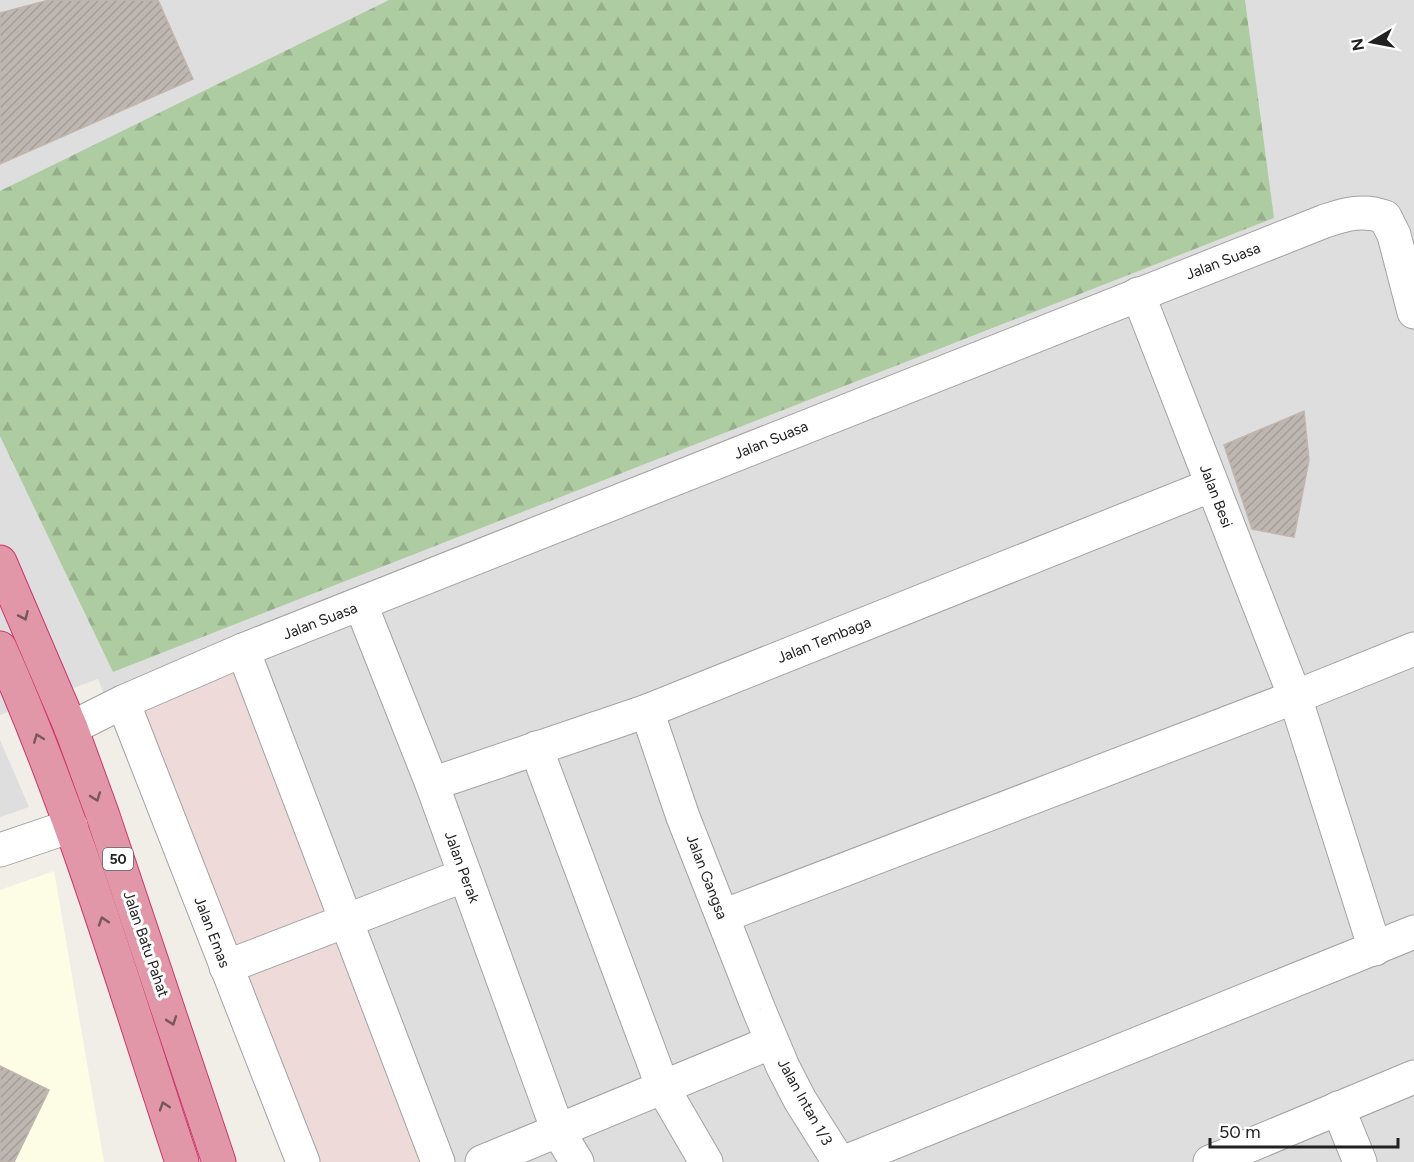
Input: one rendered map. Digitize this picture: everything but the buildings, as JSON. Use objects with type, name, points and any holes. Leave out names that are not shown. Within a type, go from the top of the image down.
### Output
[{"type":"highway","name":"Jalan Batu Pahat","points":[[0,562],[71,728],[102,813],[219,1162]]},
{"type":"highway","name":"50","points":[[0,648],[24,702],[71,826],[182,1162]]},
{"type":"street","name":"Jalan Suasa","points":[[71,728],[123,702],[243,650],[1325,221],[1351,214],[1372,212],[1385,217],[1390,225],[1414,312]]},
{"type":"street","name":"Jalan Besi","points":[[1138,294],[1295,697],[1375,949]]},
{"type":"street","name":"Jalan Tembaga","points":[[432,784],[647,711],[1212,485]]},
{"type":"street","name":"Jalan Perak","points":[[361,605],[432,784],[558,1131],[577,1162]]},
{"type":"street","points":[[723,916],[1295,697],[1414,649]]},
{"type":"street","points":[[243,650],[438,1162]]},
{"type":"street","name":"Jalan Emas","points":[[123,702],[303,1162]]},
{"type":"street","name":"Jalan Gangsa","points":[[647,711],[683,817],[772,1042]]},
{"type":"street","points":[[536,748],[663,1089],[706,1162]]},
{"type":"street","points":[[0,850],[71,826]]},
{"type":"street","points":[[226,967],[465,874]]},
{"type":"street","points":[[846,1162],[1414,932]]},
{"type":"street","points":[[482,1162],[772,1042]]},
{"type":"street","name":"Jalan Intan 1/3","points":[[772,1042],[800,1100],[839,1162]]},
{"type":"street","points":[[1210,1162],[1414,1077]]},
{"type":"street","points":[[1338,1108],[1360,1162]]},
{"type":"shaded area","points":[[0,0],[1414,0],[1414,1162],[287,1162],[98,679],[0,715]]},
{"type":"shaded area","points":[[246,640],[445,1162],[312,1162],[128,690]]},
{"type":"shaded area","points":[[0,740],[29,807],[0,817]]},
{"type":"shaded area","points":[[54,871],[104,1162],[0,1162],[0,890]]},
{"type":"green space","points":[[389,0],[1245,0],[1274,218],[113,672],[0,436],[0,191]]}]
